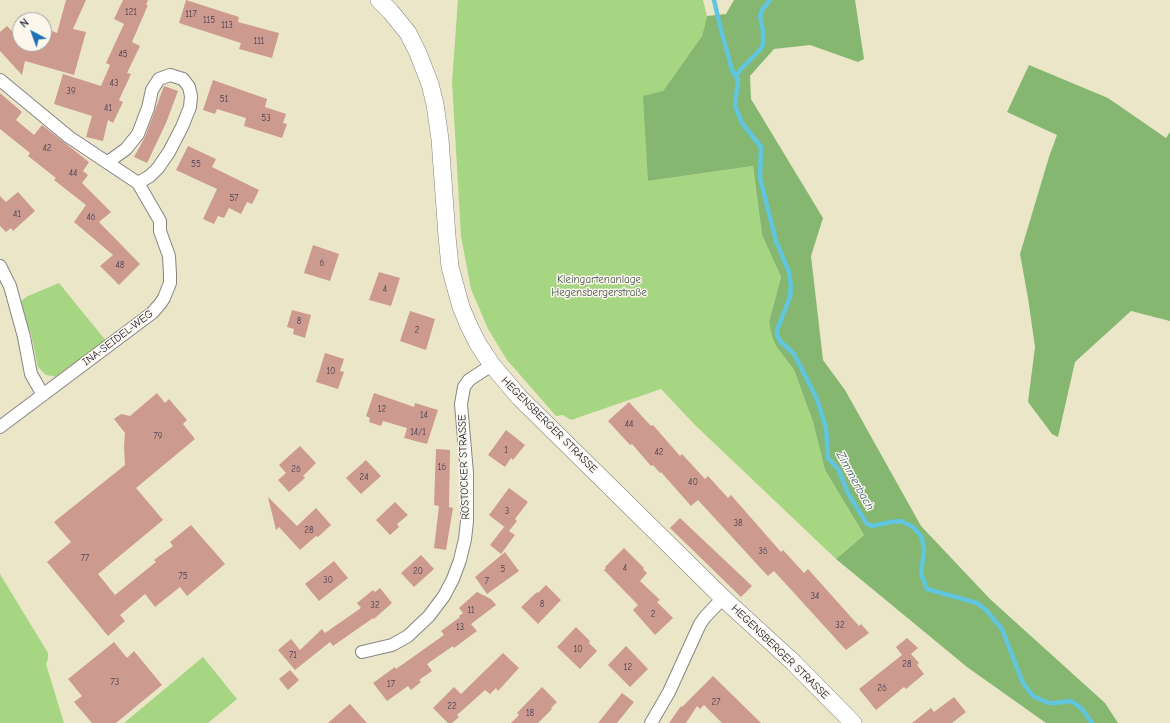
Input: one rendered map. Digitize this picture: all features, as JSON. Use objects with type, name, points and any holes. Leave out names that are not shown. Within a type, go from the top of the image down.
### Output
[{"type":"street","name":"HEGENSBERGER STRASSE","points":[[379,0],[408,33],[418,53],[430,84],[435,104],[440,139],[450,267],[461,307],[468,326],[478,344],[492,365],[519,397],[723,598],[774,644],[853,723]]},
{"type":"street","points":[[0,80],[69,137],[138,183],[150,176],[158,168],[169,152],[182,127],[190,107],[191,96],[188,84],[183,79],[170,75],[159,79],[152,90],[148,108],[138,134],[126,149],[108,162]]},
{"type":"street","name":"INA-SEIDEL-WEG","points":[[0,427],[152,314],[168,291],[170,274],[169,256],[160,231],[160,221],[138,183]]},
{"type":"street","points":[[0,266],[10,286],[24,337],[31,374],[43,395]]},
{"type":"street","name":"ROSTOCKER STRASSE","points":[[362,652],[392,645],[408,636],[429,616],[444,596],[453,579],[465,539],[467,521],[467,473],[461,404],[464,387],[469,380],[492,365]]},
{"type":"street","points":[[651,723],[669,692],[700,624],[723,598]]},
{"type":"green space","name":"Kleingartenanlage Hegensbergerstraße","points":[[458,0],[703,0],[707,16],[702,36],[663,91],[648,181],[753,166],[762,235],[781,277],[769,322],[776,346],[794,370],[813,422],[825,470],[864,535],[836,559],[695,425],[661,389],[571,420],[563,415],[556,416],[507,360],[488,329],[471,289],[461,236],[452,82]]},
{"type":"green space","points":[[734,0],[855,0],[864,59],[858,62],[810,45],[774,49],[750,76],[751,99],[823,218],[811,256],[823,360],[845,390],[921,526],[990,599],[1105,703],[1118,723],[1046,723],[967,667],[836,559],[864,535],[825,470],[813,422],[794,370],[776,346],[772,336],[769,322],[781,277],[762,235],[753,166],[648,181],[643,96],[663,91],[702,36],[707,16],[726,14]]},
{"type":"green space","points":[[1029,65],[1108,98],[1166,138],[1170,132],[1170,321],[1131,311],[1075,362],[1058,437],[1052,434],[1028,402],[1035,347],[1020,254],[1057,135],[1007,112]]},
{"type":"green space","points":[[59,283],[107,342],[58,377],[46,375],[38,367],[31,334],[20,304],[22,300],[28,296]]},
{"type":"green space","points":[[0,574],[48,653],[46,664],[64,723],[0,723]]},
{"type":"green space","points":[[203,657],[237,699],[208,723],[124,723]]},
{"type":"building","points":[[66,0],[86,0],[73,29],[86,32],[74,75],[25,61],[22,75],[0,51],[0,32],[7,26],[12,31],[12,52],[52,52],[52,31],[57,33]]},
{"type":"building","points":[[123,0],[148,0],[146,5],[148,5],[132,42],[140,46],[127,73],[131,74],[119,100],[123,102],[113,123],[108,120],[103,141],[86,137],[92,116],[54,104],[63,74],[101,86],[110,65],[106,63],[124,24],[114,19]]},
{"type":"building","points":[[186,0],[239,17],[238,22],[279,33],[272,58],[239,49],[241,43],[179,23]]},
{"type":"building","points":[[213,80],[267,99],[265,107],[286,114],[283,123],[287,124],[282,138],[244,126],[246,118],[217,109],[215,114],[203,110]]},
{"type":"building","points":[[164,86],[178,91],[166,123],[147,163],[134,157],[145,137]]},
{"type":"building","points":[[0,93],[22,112],[16,120],[34,135],[42,125],[89,162],[83,171],[88,175],[82,183],[111,212],[99,222],[140,264],[119,285],[100,266],[113,255],[74,222],[86,205],[54,180],[56,178],[28,156],[30,153],[0,129]]},
{"type":"building","points":[[188,146],[216,159],[212,167],[259,190],[252,204],[247,202],[241,214],[229,208],[224,218],[218,216],[214,224],[203,219],[217,189],[176,170]]},
{"type":"building","points":[[18,192],[35,211],[13,231],[11,228],[6,232],[0,226],[0,196],[6,202]]},
{"type":"building","points":[[313,245],[339,254],[330,281],[304,273]]},
{"type":"building","points":[[379,272],[400,278],[391,306],[369,300]]},
{"type":"building","points":[[292,310],[311,315],[305,338],[293,334],[294,329],[287,327]]},
{"type":"building","points":[[410,311],[435,319],[426,350],[400,341]]},
{"type":"building","points":[[325,353],[344,359],[340,371],[344,372],[338,389],[316,382]]},
{"type":"building","points":[[157,393],[165,403],[169,399],[187,420],[183,424],[195,439],[136,488],[163,520],[98,574],[115,595],[156,562],[154,560],[173,546],[170,542],[191,525],[225,564],[187,596],[180,587],[155,607],[145,594],[120,615],[125,621],[108,636],[47,562],[71,542],[54,522],[125,465],[125,433],[114,419],[121,414],[130,416]]},
{"type":"building","points":[[374,393],[414,407],[415,403],[438,410],[427,444],[404,438],[407,428],[383,421],[381,426],[369,422],[370,418],[366,416]]},
{"type":"building","points":[[629,402],[651,426],[653,425],[680,456],[682,454],[705,479],[708,476],[728,498],[731,495],[781,552],[783,550],[804,573],[808,569],[859,626],[861,624],[869,633],[846,650],[774,571],[768,576],[698,500],[691,506],[661,472],[660,473],[653,465],[651,466],[632,444],[630,445],[608,421]]},
{"type":"building","points":[[506,430],[525,445],[513,460],[511,458],[505,467],[488,455]]},
{"type":"building","points":[[300,446],[316,463],[303,476],[305,478],[289,492],[278,480],[286,473],[279,465]]},
{"type":"building","points":[[436,449],[450,450],[449,507],[453,508],[446,550],[434,548],[439,506],[434,505]]},
{"type":"building","points":[[366,460],[381,476],[361,494],[346,478]]},
{"type":"building","points":[[509,488],[528,502],[515,519],[517,521],[509,531],[515,535],[501,554],[490,545],[504,527],[507,529],[489,515]]},
{"type":"building","points":[[268,497],[297,526],[316,508],[331,525],[300,550],[279,527],[276,530]]},
{"type":"building","points":[[395,502],[408,515],[397,524],[399,527],[390,535],[376,520]]},
{"type":"building","points":[[680,518],[752,586],[741,597],[670,528]]},
{"type":"building","points":[[624,548],[647,573],[640,581],[660,600],[657,602],[673,618],[655,635],[633,610],[638,605],[604,570],[606,568],[605,567]]},
{"type":"building","points":[[505,552],[519,571],[487,594],[475,577]]},
{"type":"building","points":[[421,555],[434,569],[414,587],[401,573]]},
{"type":"building","points":[[334,561],[348,578],[319,601],[305,584]]},
{"type":"building","points":[[546,585],[561,600],[538,624],[521,607]]},
{"type":"building","points":[[380,588],[392,603],[374,619],[373,618],[333,646],[330,642],[295,670],[278,650],[291,639],[300,650],[322,629],[325,633],[361,608],[357,603],[373,590],[375,592]]},
{"type":"building","points":[[477,592],[491,599],[496,605],[471,624],[477,631],[454,648],[453,646],[427,664],[432,671],[419,680],[421,682],[411,690],[408,686],[387,701],[373,683],[395,667],[396,669],[444,635],[441,631],[460,617],[459,616],[463,613],[459,608]]},
{"type":"building","points":[[576,627],[590,641],[589,643],[597,651],[580,669],[557,647]]},
{"type":"building","points":[[907,638],[918,648],[911,654],[919,663],[917,665],[924,674],[906,689],[904,687],[876,710],[859,689],[902,655],[896,647]]},
{"type":"building","points":[[114,642],[127,658],[134,651],[162,685],[116,723],[92,723],[74,702],[82,696],[68,679]]},
{"type":"building","points":[[626,646],[648,669],[630,687],[608,665]]},
{"type":"building","points":[[503,653],[519,668],[498,691],[496,688],[490,694],[485,690],[457,715],[459,717],[452,723],[448,723],[433,708],[454,687],[461,694]]},
{"type":"building","points":[[290,670],[299,680],[288,690],[279,679]]},
{"type":"building","points":[[713,676],[761,723],[722,723],[704,705],[700,709],[697,706],[686,723],[669,723],[681,706],[682,707]]},
{"type":"building","points":[[542,687],[557,702],[551,708],[552,709],[538,723],[511,723],[519,715],[517,713]]},
{"type":"building","points":[[622,693],[634,702],[617,723],[598,723]]},
{"type":"building","points":[[954,697],[966,712],[952,723],[912,723],[931,708],[934,712]]},
{"type":"building","points":[[350,704],[367,723],[328,723],[345,708]]},
{"type":"waterway","name":"Zimmerbach","points":[[714,0],[732,70],[738,80],[735,106],[742,123],[761,147],[760,178],[776,241],[789,272],[791,287],[790,297],[777,330],[777,335],[780,341],[794,354],[817,399],[826,428],[828,458],[838,469],[849,495],[867,524],[872,526],[901,521],[913,527],[920,535],[922,538],[924,551],[921,573],[927,589],[977,603],[985,609],[1002,629],[1023,683],[1033,696],[1048,703],[1073,702],[1082,709],[1092,723]]},
{"type":"waterway","name":"Zimmerbach","points":[[736,77],[740,70],[763,45],[763,31],[760,16],[762,10],[770,0]]}]
